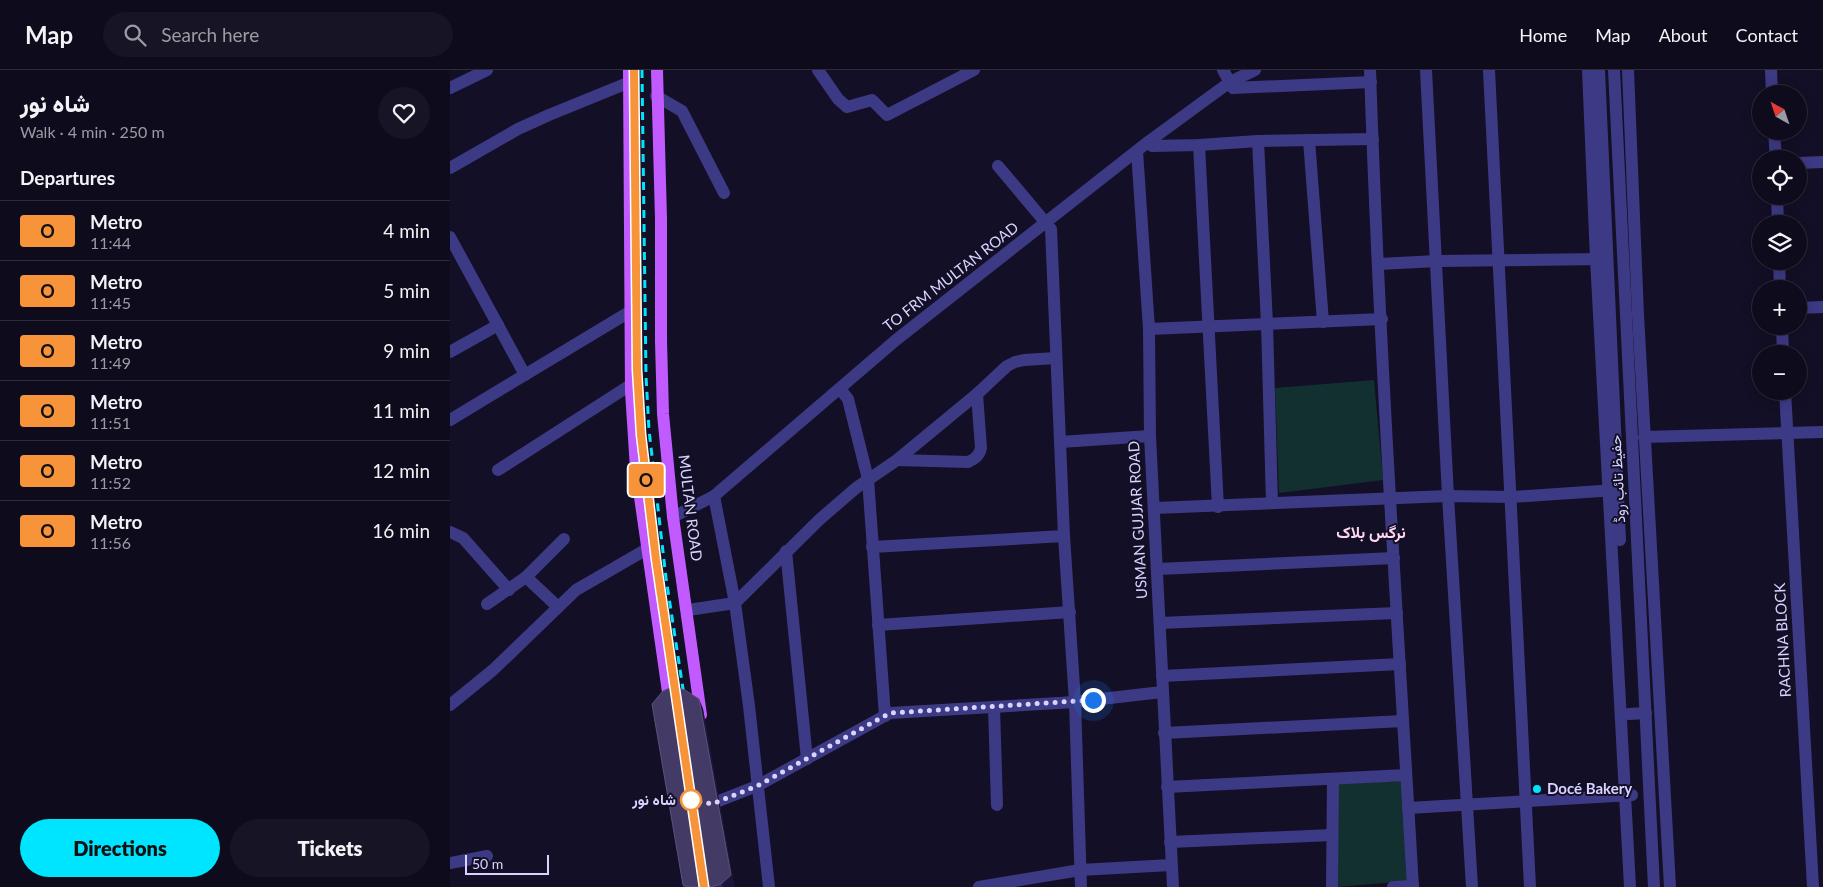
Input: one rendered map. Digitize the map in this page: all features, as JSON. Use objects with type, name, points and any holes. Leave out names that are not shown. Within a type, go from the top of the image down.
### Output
[{"type":"main road","name":"MULTAN ROAD","points":[[657,70],[663,414],[673,517],[688,610],[703,729]]},
{"type":"main road","points":[[630,76],[632,384],[636,469],[672,723]]},
{"type":"street","points":[[450,88],[487,70]]},
{"type":"street","points":[[818,70],[838,99],[847,107],[872,100],[887,115],[974,70]]},
{"type":"street","points":[[1223,70],[1233,88],[1371,76],[1372,139],[1390,499],[1413,886],[1393,887]]},
{"type":"street","name":"TO FRM MULTAN ROAD","points":[[673,517],[714,496],[896,340],[1148,142],[1230,82],[1255,70]]},
{"type":"street","points":[[1426,70],[1448,496],[1472,887]]},
{"type":"street","points":[[1489,70],[1512,497],[1530,887]]},
{"type":"street","points":[[1379,264],[1437,261],[1602,259],[1588,70]]},
{"type":"street","name":"حفیظ تائب روڈ","points":[[1599,70],[1602,259],[1613,490],[1629,714],[1629,796],[1636,887]]},
{"type":"street","name":"حفیظ تائب روڈ","points":[[1614,70],[1640,429],[1646,713],[1654,887]]},
{"type":"street","points":[[1628,70],[1638,315],[1640,429],[1670,887]]},
{"type":"street","points":[[1771,70],[1772,85]]},
{"type":"street","points":[[450,168],[549,114],[630,76]]},
{"type":"street","points":[[656,96],[682,111],[724,194]]},
{"type":"street","points":[[1148,142],[1152,146],[1199,146],[1258,141],[1372,139]]},
{"type":"street","points":[[1309,140],[1323,322]]},
{"type":"street","points":[[1258,141],[1267,324],[1272,503]]},
{"type":"street","points":[[1199,146],[1218,507]]},
{"type":"street","name":"USMAN GUJJAR ROAD","points":[[1137,151],[1149,329],[1150,436],[1173,887]]},
{"type":"street","points":[[1807,163],[1823,162]]},
{"type":"street","points":[[998,166],[1051,228],[1064,536],[1075,702],[1081,887]]},
{"type":"street","points":[[450,237],[525,375]]},
{"type":"street","points":[[1807,308],[1823,307]]},
{"type":"street","points":[[450,420],[631,311]]},
{"type":"street","points":[[1149,329],[1382,319]]},
{"type":"street","points":[[450,352],[498,325]]},
{"type":"street","points":[[688,610],[735,603],[819,520],[868,479],[897,460],[977,394],[1007,366],[1015,362],[1056,358]]},
{"type":"street","points":[[498,470],[632,384]]},
{"type":"street","points":[[840,389],[848,399],[868,479],[885,716]]},
{"type":"street","points":[[897,460],[968,462],[974,460],[980,453],[981,448],[977,394]]},
{"type":"street","name":"RACHNA BLOCK","points":[[1785,400],[1813,887]]},
{"type":"street","points":[[1640,429],[1787,434],[1823,432]]},
{"type":"street","points":[[1060,442],[1150,436]]},
{"type":"street","points":[[1155,508],[1218,507],[1448,496],[1512,497],[1613,490],[1629,796],[1630,887]]},
{"type":"street","points":[[714,496],[735,603],[770,887]]},
{"type":"street","points":[[450,532],[463,538],[508,590]]},
{"type":"street","points":[[872,547],[1064,536]]},
{"type":"street","points":[[487,604],[526,577],[564,539]]},
{"type":"street","points":[[450,705],[493,670],[576,590],[647,549]]},
{"type":"street","points":[[786,551],[807,759]]},
{"type":"street","points":[[1158,569],[1394,558]]},
{"type":"street","points":[[526,577],[558,606]]},
{"type":"street","points":[[878,625],[1070,612]]},
{"type":"street","points":[[1160,623],[1397,614]]},
{"type":"street","points":[[1162,676],[1400,664]]},
{"type":"street","points":[[712,804],[757,786],[890,713],[1075,702],[1162,692]]},
{"type":"street","points":[[994,707],[997,805]]},
{"type":"street","points":[[1629,714],[1646,713]]},
{"type":"street","points":[[1164,733],[1403,722]]},
{"type":"street","points":[[1167,787],[1406,775]]},
{"type":"street","points":[[1332,887],[1333,779]]},
{"type":"street","points":[[1408,808],[1629,796]]},
{"type":"street","points":[[1170,842],[1332,835]]},
{"type":"street","points":[[450,863],[487,856]]},
{"type":"street","points":[[979,887],[1080,870],[1171,865]]},
{"type":"green space","points":[[1374,380],[1383,480],[1279,493],[1275,388]]},
{"type":"green space","points":[[1402,781],[1408,881],[1336,887],[1338,783]]},
{"type":"building","points":[[672,687],[685,690],[699,699],[731,875],[721,884],[710,887],[688,887],[683,885],[652,704],[663,691]]},
{"type":"railway","points":[[634,70],[637,371],[641,435],[659,578]]},
{"type":"railway","points":[[642,70],[646,376],[649,430],[666,578],[685,702]]},
{"type":"metro line","name":"O","points":[[634,70],[637,370],[641,435],[656,560],[704,887]]},
{"type":"place","name":"Docé Bakery","points":[[1537,789]]},
{"type":"place","name":"شاہ نور","points":[[691,800]]},
{"type":"district","name":"نرگس بلاک","points":[[1371,532]]},
{"type":"route","points":[[691,800],[712,804],[757,786],[890,713],[1093,700]]}]
